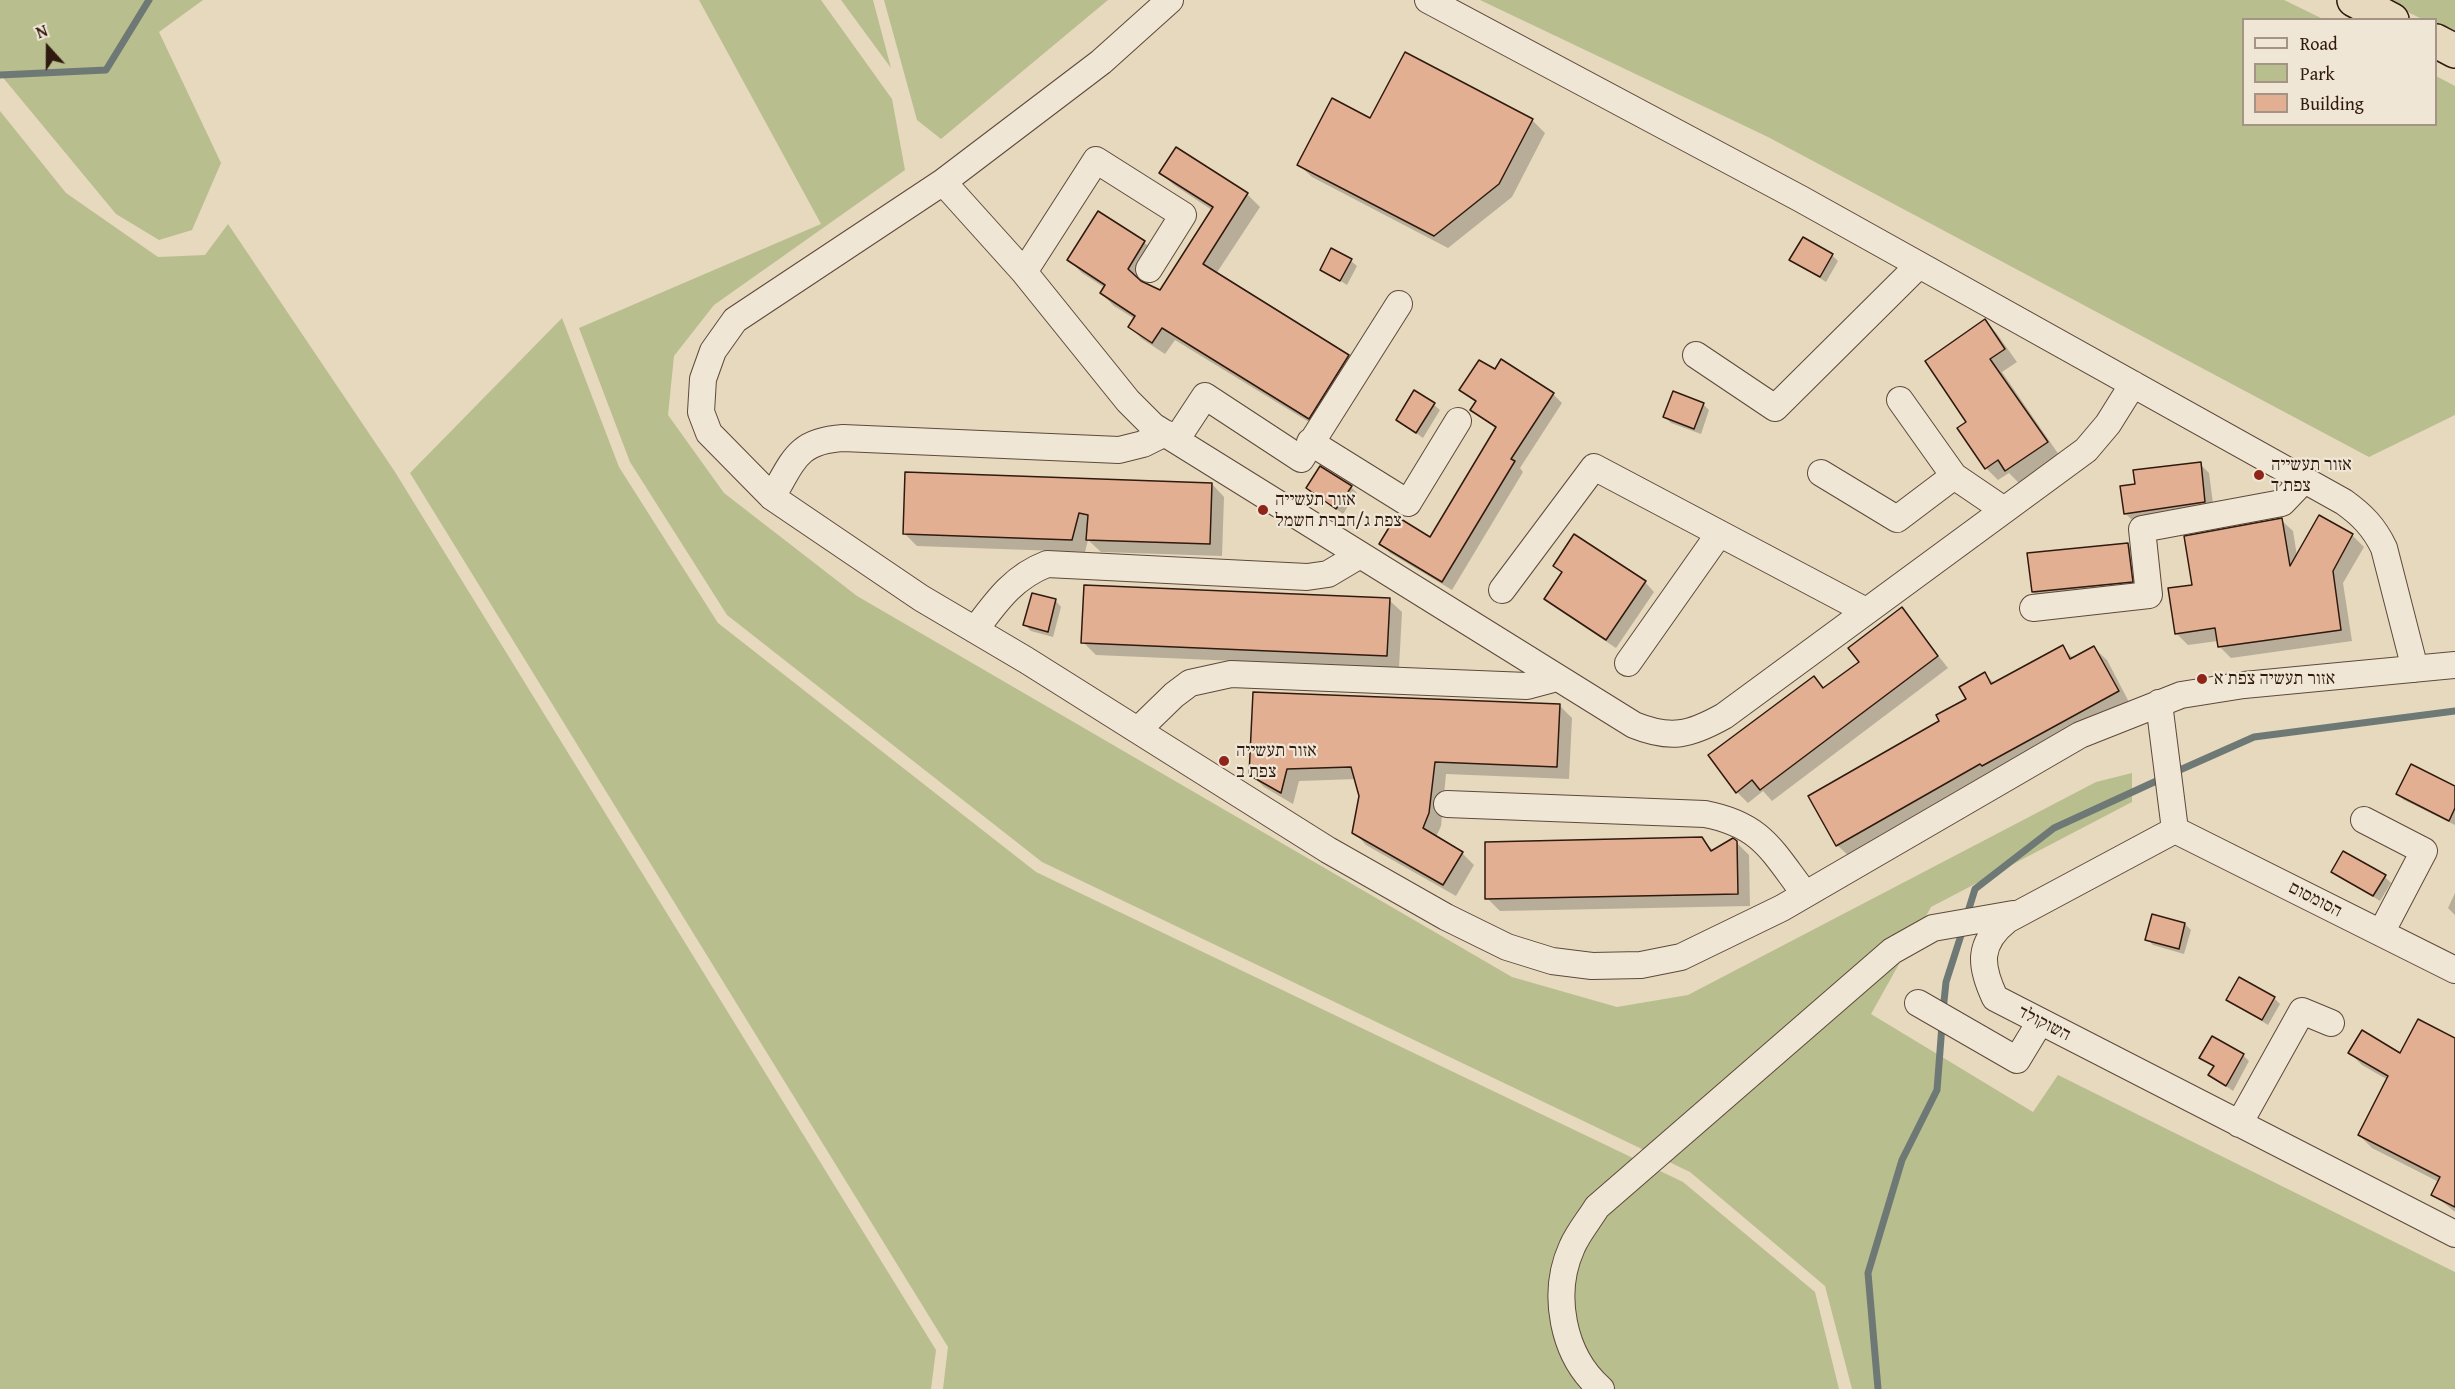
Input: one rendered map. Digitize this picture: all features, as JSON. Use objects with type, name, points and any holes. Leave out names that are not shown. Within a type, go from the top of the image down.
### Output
[{"type":"highway","points":[[2354,0],[2388,18]]},
{"type":"highway","points":[[2437,42],[2455,51]]},
{"type":"street","points":[[1170,0],[1060,95],[943,182],[735,320],[713,351],[703,379],[701,412],[709,433],[772,497],[921,598],[1138,730],[1328,850],[1446,917],[1507,946],[1551,961],[1592,966],[1632,966],[1681,957],[1729,935],[1805,894],[2080,735],[2159,703],[2181,695],[2244,685],[2455,665]]},
{"type":"street","points":[[1428,0],[1919,265],[2304,480],[2363,516],[2376,532],[2384,548],[2415,669]]},
{"type":"street","points":[[1023,272],[1096,160],[1183,215],[1149,269]]},
{"type":"street","points":[[943,182],[1023,272],[1128,401],[1154,426],[1557,678],[1634,725],[1657,734],[1698,731],[1724,716],[2086,450],[2108,424],[2133,384]]},
{"type":"street","points":[[1696,355],[1775,408],[1919,265]]},
{"type":"street","points":[[772,497],[803,448],[821,439],[843,438],[1119,450],[1170,437],[1206,396],[1301,459],[1399,304]]},
{"type":"street","points":[[1900,400],[1954,477],[2004,510]]},
{"type":"street","points":[[1310,442],[1408,503],[1458,421]]},
{"type":"street","points":[[1502,590],[1594,467],[1866,611]]},
{"type":"street","points":[[1821,473],[1897,519],[1954,477]]},
{"type":"street","points":[[2033,608],[2149,595],[2142,529],[2282,503],[2304,480]]},
{"type":"street","points":[[1628,663],[1719,534]]},
{"type":"street","points":[[975,630],[1007,588],[1027,572],[1047,564],[1307,577],[1328,574],[1360,555]]},
{"type":"street","points":[[1138,730],[1174,695],[1190,683],[1231,674],[1527,686],[1557,678]]},
{"type":"street","points":[[2159,703],[2175,830]]},
{"type":"street","points":[[1447,804],[1705,814],[1732,819],[1757,833],[1805,894]]},
{"type":"street","points":[[2364,820],[2424,851],[2381,933]]},
{"type":"street","name":"השוקולד","points":[[2175,830],[2019,913],[1995,929],[1985,946],[1983,962],[1986,981],[1995,998],[2455,1234]]},
{"type":"street","name":"הסומסום","points":[[2175,830],[2455,970]]},
{"type":"street","points":[[1601,1389],[1588,1378],[1575,1355],[1563,1320],[1560,1288],[1571,1247],[1597,1207],[1892,951],[1933,928],[2019,913]]},
{"type":"street","points":[[1918,1004],[2017,1060],[2040,1022]]},
{"type":"street","points":[[2239,1124],[2302,1011],[2331,1023]]},
{"type":"green space","points":[[0,0],[203,0],[159,32],[221,163],[192,230],[159,240],[116,214],[0,74]]},
{"type":"green space","points":[[699,0],[821,0],[892,99],[905,170],[714,305],[674,356],[668,415],[724,493],[857,596],[1512,977],[1617,1007],[1688,995],[2096,782],[2132,773],[2132,802],[1931,907],[1871,1014],[2033,1112],[2058,1075],[2455,1272],[2455,1389],[1852,1389],[1825,1286],[1690,1172],[1042,862],[727,615],[630,462],[579,328],[821,224]]},
{"type":"green space","points":[[841,0],[873,0],[891,68]]},
{"type":"green space","points":[[884,0],[1108,0],[941,139],[917,120]]},
{"type":"green space","points":[[1480,0],[2284,0],[2321,18],[2242,18],[2242,126],[2437,126],[2437,77],[2455,86],[2455,415],[2369,457],[1768,137]]},
{"type":"green space","points":[[2383,0],[2455,0],[2455,36],[2437,27],[2437,18],[2420,18]]},
{"type":"green space","points":[[0,111],[66,193],[158,257],[205,255],[228,224],[395,472],[936,1350],[931,1389],[0,1389]]},
{"type":"green space","points":[[562,318],[619,467],[718,623],[1036,872],[1683,1182],[1815,1292],[1839,1389],[943,1389],[948,1347],[410,473]]},
{"type":"building","points":[[1405,52],[1533,119],[1499,184],[1434,236],[1297,165],[1332,98],[1370,118]]},
{"type":"building","points":[[1176,147],[1248,193],[1203,264],[1349,355],[1309,419],[1162,328],[1152,343],[1128,327],[1135,316],[1100,293],[1105,285],[1067,260],[1098,211],[1145,241],[1128,269],[1141,281],[1160,290],[1213,207],[1159,173]]},
{"type":"building","points":[[1803,237],[1833,254],[1820,277],[1789,260]]},
{"type":"building","points":[[1331,248],[1352,259],[1340,281],[1320,270]]},
{"type":"building","points":[[1985,319],[2005,349],[1990,359],[2048,442],[2005,471],[1998,460],[1985,469],[1957,428],[1966,422],[1925,361]]},
{"type":"building","points":[[1501,359],[1554,393],[1511,459],[1515,461],[1442,582],[1379,544],[1396,516],[1430,537],[1496,427],[1470,410],[1476,401],[1459,390],[1479,360],[1495,369]]},
{"type":"building","points":[[1414,390],[1435,403],[1416,433],[1396,420]]},
{"type":"building","points":[[1673,391],[1704,403],[1694,429],[1663,417]]},
{"type":"building","points":[[2201,462],[2205,502],[2124,514],[2120,486],[2135,484],[2133,470]]},
{"type":"building","points":[[1320,466],[1352,486],[1336,509],[1306,488]]},
{"type":"building","points":[[905,472],[1212,483],[1210,544],[1086,540],[1088,515],[1079,513],[1072,540],[903,534]]},
{"type":"building","points":[[2319,515],[2353,534],[2333,571],[2341,630],[2218,647],[2215,628],[2175,634],[2168,588],[2192,585],[2184,536],[2282,518],[2290,566]]},
{"type":"building","points":[[1574,534],[1646,581],[1606,640],[1544,599],[1562,572],[1553,566]]},
{"type":"building","points":[[2128,543],[2133,582],[2032,592],[2027,553]]},
{"type":"building","points":[[1084,585],[1390,598],[1387,656],[1081,643]]},
{"type":"building","points":[[1032,593],[1056,599],[1048,632],[1023,625]]},
{"type":"building","points":[[1902,607],[1938,656],[1760,790],[1752,780],[1736,793],[1708,755],[1814,676],[1823,688],[1859,662],[1848,648]]},
{"type":"building","points":[[2063,645],[2070,659],[2094,646],[2119,691],[1982,766],[1980,764],[1836,846],[1808,796],[1939,721],[1936,715],[1966,699],[1959,687],[1985,672],[1991,684]]},
{"type":"building","points":[[1253,692],[1560,704],[1557,767],[1435,762],[1429,813],[1423,828],[1463,852],[1443,885],[1352,833],[1359,796],[1351,767],[1287,769],[1281,793],[1249,775]]},
{"type":"building","points":[[2411,764],[2455,786],[2455,808],[2449,821],[2396,794]]},
{"type":"building","points":[[1702,837],[1711,851],[1733,838],[1737,841],[1738,894],[1485,899],[1485,842]]},
{"type":"building","points":[[2343,851],[2386,875],[2373,896],[2331,872]]},
{"type":"building","points":[[2152,914],[2185,923],[2179,949],[2145,940]]},
{"type":"building","points":[[2239,977],[2275,997],[2262,1020],[2226,1000]]},
{"type":"building","points":[[2418,1019],[2455,1038],[2455,1207],[2431,1195],[2440,1177],[2358,1135],[2388,1076],[2348,1053],[2362,1030],[2400,1053]]},
{"type":"building","points":[[2212,1036],[2244,1054],[2226,1086],[2208,1075],[2214,1066],[2199,1058]]},
{"type":"waterway","points":[[0,75],[106,70],[149,0]]},
{"type":"waterway","points":[[2173,773],[2254,737],[2455,711]]},
{"type":"waterway","points":[[1967,915],[1975,889],[2054,828],[2163,778]]},
{"type":"waterway","points":[[1943,1011],[1946,982],[1963,929]]},
{"type":"waterway","points":[[1878,1389],[1868,1273],[1902,1160],[1937,1090],[1942,1025]]},
{"type":"place","name":"אזור תעשייה צפת ד","points":[[2259,475]]},
{"type":"place","name":"אזור תעשייה צפת ג/חברת חשמל","points":[[1263,510]]},
{"type":"place","name":"אזור תעשיה צפת א","points":[[2202,679]]},
{"type":"place","name":"אזור תעשייה צפת ב","points":[[1224,761]]}]
